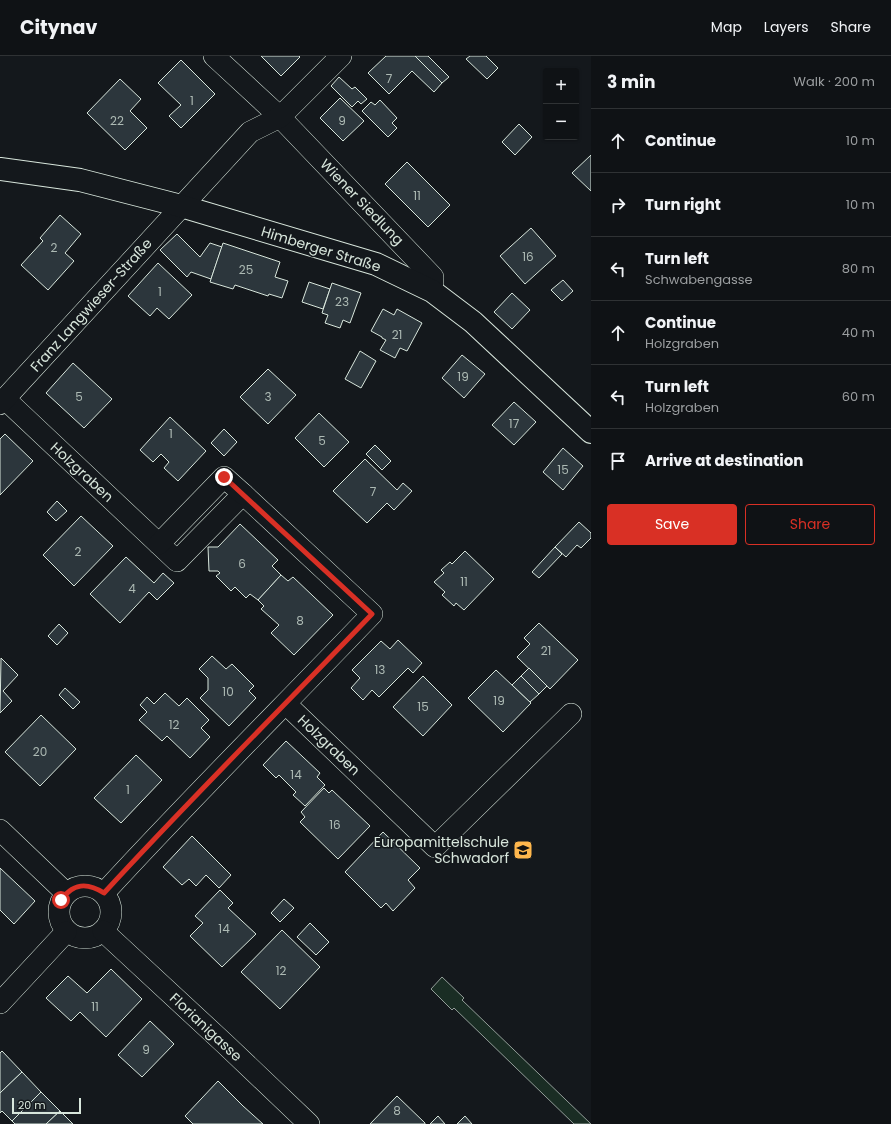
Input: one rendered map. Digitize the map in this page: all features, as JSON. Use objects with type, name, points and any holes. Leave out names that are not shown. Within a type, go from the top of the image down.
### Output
[{"type":"main road","name":"Himberger Straße","points":[[0,169],[80,180],[181,206],[376,264],[432,291],[473,322],[591,432]]},
{"type":"street","name":"Wiener Siedlung","points":[[214,56],[280,117],[433,276],[432,291]]},
{"type":"street","points":[[181,206],[250,132],[280,117],[341,56]]},
{"type":"street","name":"Franz Langwieser-Straße","points":[[2,402],[181,206]]},
{"type":"street","name":"Holzgraben","points":[[2,402],[177,562],[243,494],[372,614],[286,704],[436,847],[571,714]]},
{"type":"street","points":[[104,893],[193,798],[286,704]]},
{"type":"street","points":[[0,830],[66,893]]},
{"type":"street","points":[[78,886],[90,886],[104,893],[111,906],[111,915],[108,924],[103,931],[91,937],[82,938],[66,932],[59,918],[59,908],[61,900],[66,893],[78,886]]},
{"type":"street","name":"Florianigasse","points":[[103,931],[309,1124]]},
{"type":"street","points":[[0,1003],[66,932]]},
{"type":"green space","points":[[442,977],[464,998],[462,1000],[591,1124],[574,1124],[454,1008],[452,1010],[431,989]]},
{"type":"building","points":[[261,56],[299,56],[300,57],[281,76]]},
{"type":"building","points":[[386,56],[415,56],[442,83],[434,92],[412,71],[389,94],[368,73]]},
{"type":"building","points":[[415,56],[428,56],[449,77],[442,83]]},
{"type":"building","points":[[470,56],[486,56],[498,68],[487,79],[466,59]]},
{"type":"building","points":[[181,60],[215,94],[181,128],[169,116],[181,105],[158,83]]},
{"type":"building","points":[[339,77],[352,89],[355,87],[367,99],[361,104],[358,101],[352,107],[331,86]]},
{"type":"building","points":[[120,79],[141,99],[130,111],[147,128],[125,150],[87,113]]},
{"type":"building","points":[[340,98],[364,121],[343,141],[320,118]]},
{"type":"building","points":[[380,100],[397,118],[392,123],[397,128],[388,137],[362,111],[371,102],[375,105]]},
{"type":"building","points":[[519,124],[532,137],[515,155],[502,142]]},
{"type":"building","points":[[591,155],[591,191],[572,173]]},
{"type":"building","points":[[407,162],[450,205],[428,227],[385,184]]},
{"type":"building","points":[[60,215],[81,234],[65,253],[74,261],[48,290],[21,265],[43,241],[40,238]]},
{"type":"building","points":[[531,228],[556,256],[525,284],[500,256]]},
{"type":"building","points":[[177,234],[200,257],[210,243],[222,247],[211,279],[191,272],[187,277],[160,250]]},
{"type":"building","points":[[223,243],[280,262],[275,277],[288,281],[282,298],[269,294],[268,296],[235,285],[233,289],[210,282]]},
{"type":"building","points":[[158,263],[192,295],[169,319],[157,308],[150,316],[128,296]]},
{"type":"building","points":[[563,280],[573,291],[562,301],[551,290]]},
{"type":"building","points":[[309,282],[330,289],[323,309],[302,302]]},
{"type":"building","points":[[332,283],[361,293],[350,323],[343,320],[340,328],[325,323],[328,315],[322,313]]},
{"type":"building","points":[[512,293],[530,310],[512,329],[494,312]]},
{"type":"building","points":[[383,309],[394,315],[397,309],[422,323],[407,351],[400,348],[395,358],[380,350],[386,340],[371,331]]},
{"type":"building","points":[[360,351],[376,361],[361,388],[345,379]]},
{"type":"building","points":[[462,355],[485,374],[464,398],[442,378]]},
{"type":"building","points":[[73,363],[112,399],[84,428],[46,393]]},
{"type":"building","points":[[268,369],[296,395],[268,424],[240,397]]},
{"type":"building","points":[[514,402],[536,422],[514,445],[492,425]]},
{"type":"building","points":[[319,413],[349,442],[324,467],[295,438]]},
{"type":"building","points":[[170,417],[206,451],[178,481],[164,468],[169,462],[161,454],[153,462],[140,450]]},
{"type":"building","points":[[224,429],[237,442],[224,456],[211,443]]},
{"type":"building","points":[[5,434],[33,461],[0,495],[0,439]]},
{"type":"building","points":[[375,445],[391,461],[382,470],[366,454]]},
{"type":"building","points":[[563,448],[583,466],[563,490],[543,472]]},
{"type":"building","points":[[365,459],[397,490],[403,483],[412,491],[394,510],[387,503],[367,523],[333,491]]},
{"type":"building","points":[[57,501],[67,511],[56,521],[47,512]]},
{"type":"building","points":[[81,516],[113,546],[74,586],[43,555]]},
{"type":"building","points":[[579,522],[591,533],[591,538],[581,548],[577,545],[566,557],[555,547]]},
{"type":"building","points":[[240,524],[278,560],[272,566],[281,575],[258,600],[250,594],[246,598],[235,587],[231,591],[216,576],[220,573],[218,571],[209,571],[208,547],[218,547]]},
{"type":"building","points":[[555,547],[562,554],[539,578],[532,572]]},
{"type":"building","points":[[465,551],[494,579],[464,610],[456,603],[454,606],[442,595],[445,592],[434,582],[444,573],[441,570],[450,562],[452,564]]},
{"type":"building","points":[[126,557],[154,583],[163,573],[174,583],[157,600],[149,592],[120,623],[90,594]]},
{"type":"building","points":[[281,575],[288,581],[293,577],[333,615],[294,655],[271,633],[279,625],[261,609],[264,606],[258,600]]},
{"type":"building","points":[[539,623],[578,660],[550,689],[517,657],[530,644],[524,638]]},
{"type":"building","points":[[59,624],[68,633],[57,645],[48,636]]},
{"type":"building","points":[[398,640],[422,663],[413,673],[408,668],[379,697],[372,690],[363,700],[351,688],[360,678],[352,670],[381,641],[390,649]]},
{"type":"building","points":[[212,656],[226,669],[232,664],[254,686],[249,691],[256,698],[229,726],[200,698],[208,690],[208,678],[199,669]]},
{"type":"building","points":[[1,658],[18,675],[3,691],[12,701],[0,713]]},
{"type":"building","points":[[529,668],[547,686],[539,694],[521,676]]},
{"type":"building","points":[[496,670],[531,703],[503,732],[468,698]]},
{"type":"building","points":[[423,676],[452,705],[423,736],[393,707]]},
{"type":"building","points":[[521,676],[539,694],[530,702],[512,685]]},
{"type":"building","points":[[65,688],[80,702],[73,709],[59,695]]},
{"type":"building","points":[[165,693],[179,706],[187,698],[209,720],[201,728],[210,737],[190,758],[167,736],[162,741],[139,720],[147,712],[140,705],[147,697],[154,704]]},
{"type":"building","points":[[41,715],[76,749],[40,786],[5,752]]},
{"type":"building","points":[[286,741],[320,773],[317,777],[325,785],[305,806],[293,795],[296,792],[279,775],[276,778],[263,765]]},
{"type":"building","points":[[136,755],[162,780],[121,823],[94,798]]},
{"type":"building","points":[[324,788],[329,793],[332,790],[370,826],[338,859],[300,822],[305,817],[301,812]]},
{"type":"building","points":[[383,832],[420,868],[408,880],[415,888],[393,911],[386,903],[381,908],[345,872]]},
{"type":"building","points":[[192,836],[231,875],[219,888],[206,875],[196,886],[189,879],[182,885],[163,867]]},
{"type":"building","points":[[0,868],[35,901],[14,924],[0,910]]},
{"type":"building","points":[[220,890],[233,903],[228,908],[256,934],[222,967],[190,936],[203,923],[195,916]]},
{"type":"building","points":[[284,899],[294,908],[280,922],[271,913]]},
{"type":"building","points":[[310,923],[329,942],[316,955],[297,937]]},
{"type":"building","points":[[282,930],[320,967],[280,1009],[241,972]]},
{"type":"building","points":[[111,969],[142,999],[106,1037],[80,1012],[71,1021],[46,998],[68,976],[87,993]]},
{"type":"building","points":[[150,1021],[174,1044],[142,1077],[118,1055]]},
{"type":"building","points":[[2,1051],[22,1072],[0,1093],[0,1053]]},
{"type":"building","points":[[22,1072],[41,1092],[12,1121],[2,1111],[0,1113],[0,1093]]},
{"type":"building","points":[[218,1081],[263,1124],[193,1124],[185,1116]]},
{"type":"building","points":[[41,1092],[60,1111],[46,1124],[15,1124],[12,1121]]},
{"type":"building","points":[[397,1096],[425,1123],[425,1124],[370,1124]]},
{"type":"building","points":[[60,1111],[73,1124],[46,1124]]},
{"type":"building","points":[[438,1116],[445,1124],[430,1124]]},
{"type":"building","points":[[465,1116],[472,1124],[457,1124]]},
{"type":"place","name":"Europamittelschule Schwadorf","points":[[523,850]]},
{"type":"route","points":[[61,900],[66,893],[78,886],[90,886],[104,893],[193,798],[372,614],[224,477]]}]
